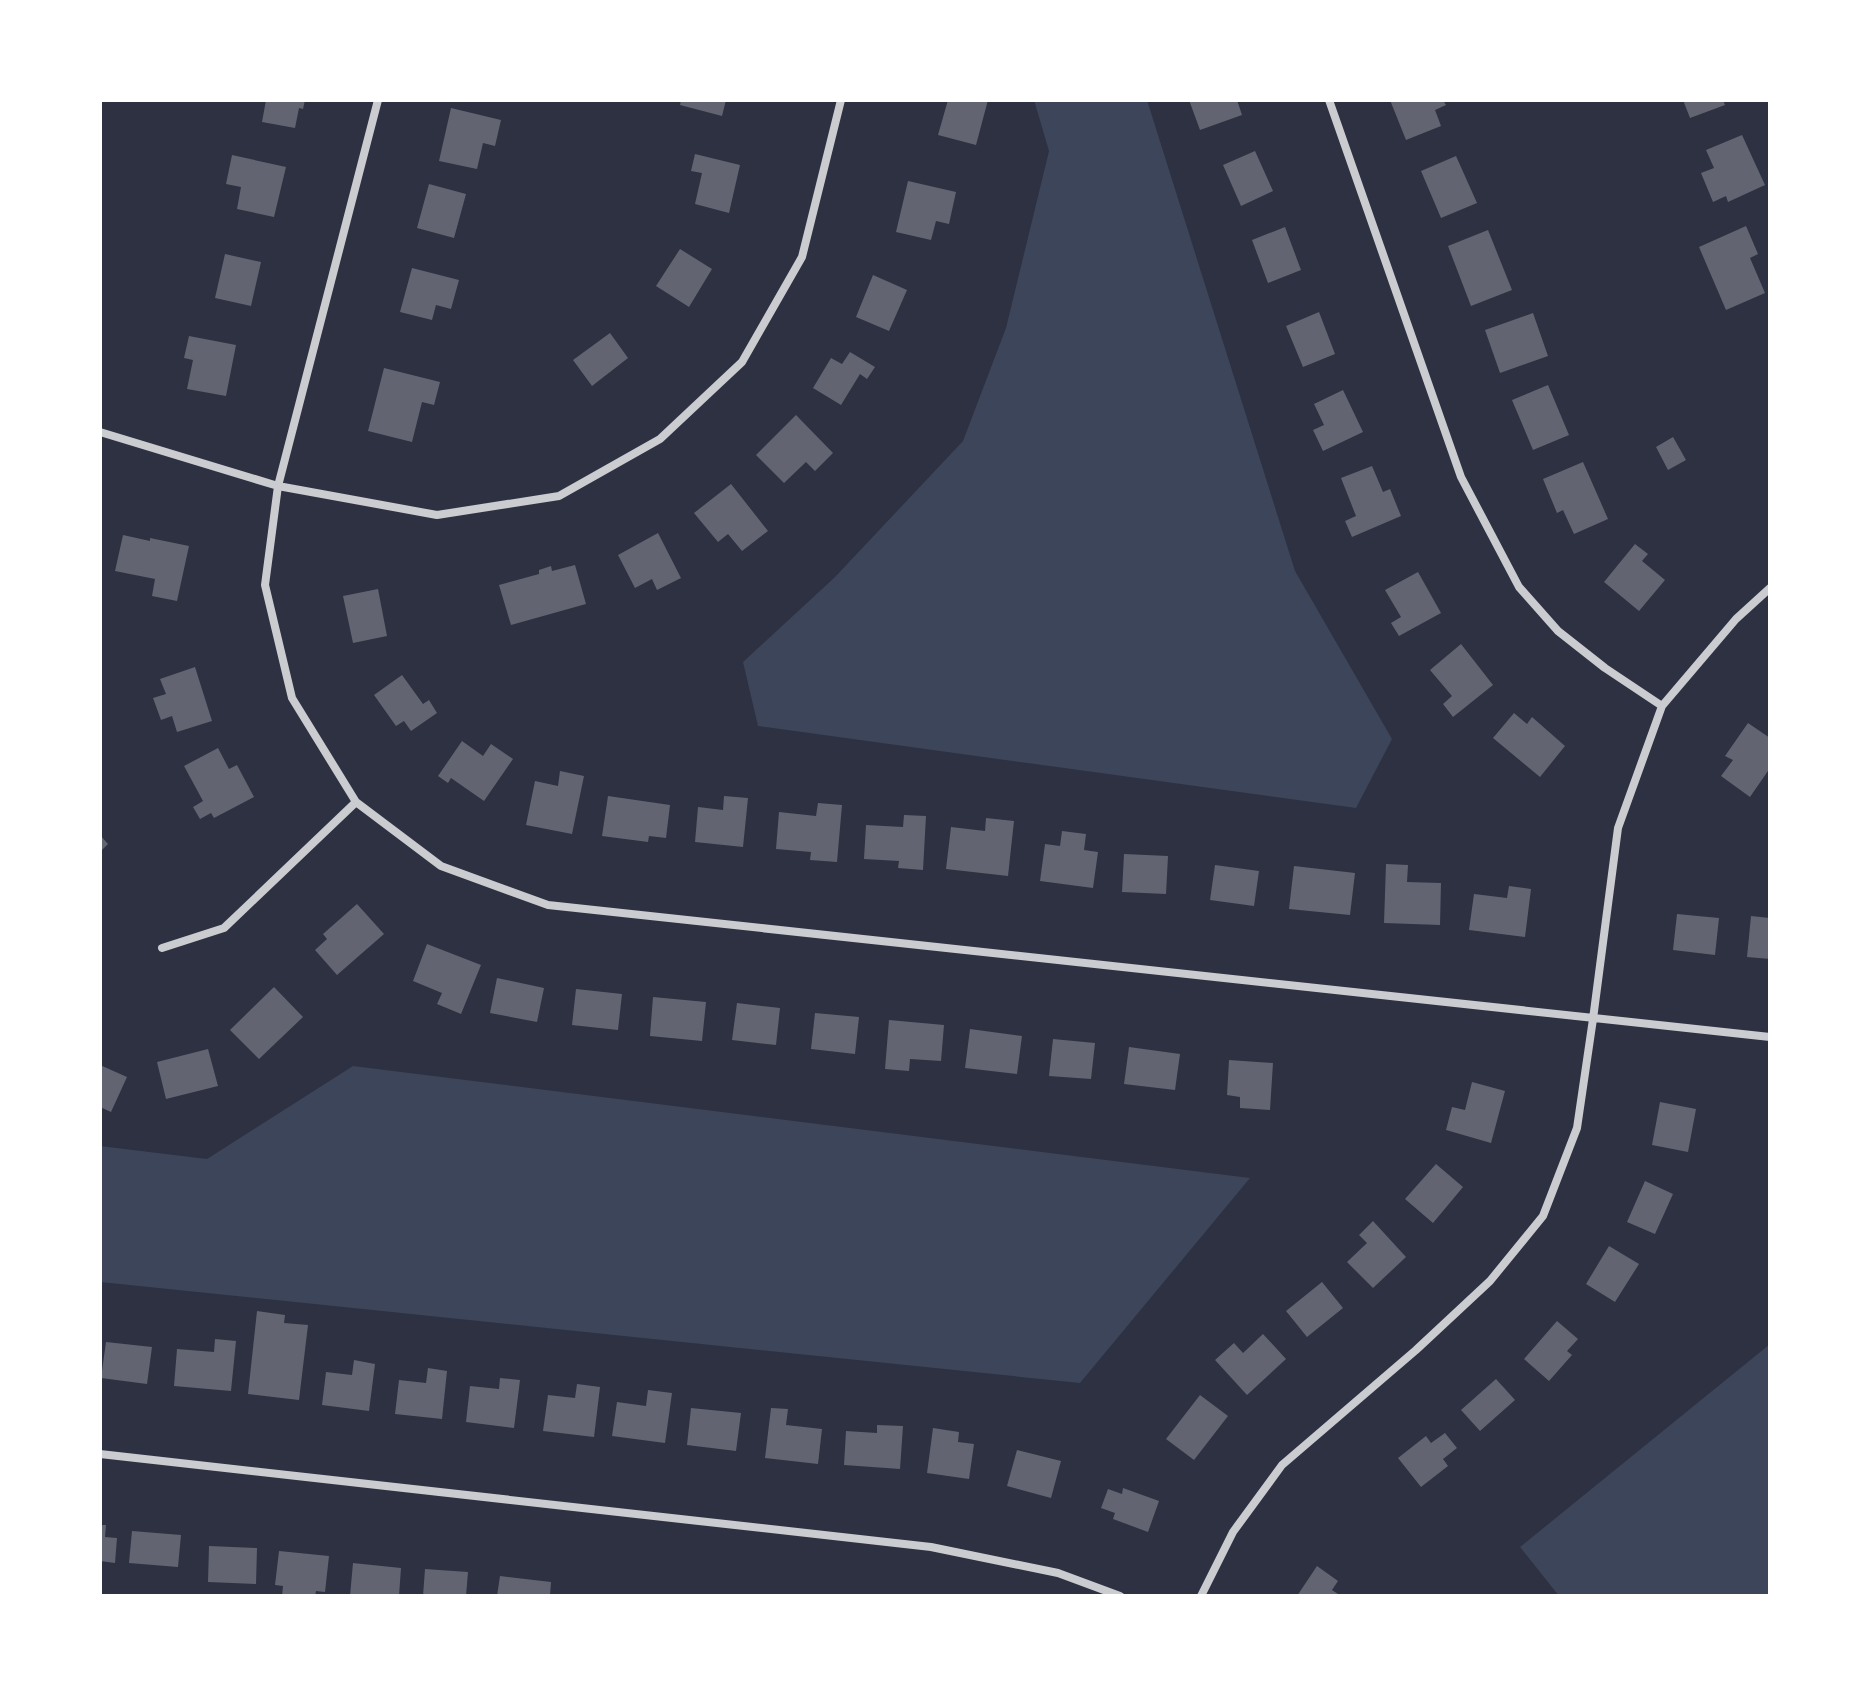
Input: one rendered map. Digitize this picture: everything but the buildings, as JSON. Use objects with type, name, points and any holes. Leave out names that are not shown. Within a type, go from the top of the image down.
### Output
[{"type":"street","points":[[378,100],[278,486],[265,585],[292,698],[356,802],[441,866],[548,905],[1770,1037]]},
{"type":"street","points":[[100,432],[278,486],[437,515],[559,496],[660,439],[742,362],[802,257],[841,100]]},
{"type":"street","points":[[1329,100],[1461,477],[1519,587],[1558,631],[1605,668],[1662,706]]},
{"type":"street","points":[[1201,1596],[1233,1532],[1282,1465],[1480,1291],[1543,1216],[1577,1128],[1618,828],[1662,706],[1736,619],[1770,588]]},
{"type":"street","points":[[162,948],[224,928],[356,802]]},
{"type":"street","points":[[100,1454],[931,1547],[1058,1573],[1120,1596]]},
{"type":"shaded area","points":[[1034,100],[1147,100],[1295,571],[1392,739],[1356,808],[758,726],[743,662],[835,577],[963,441],[1006,328],[1049,151]]},
{"type":"shaded area","points":[[353,1066],[1250,1178],[1080,1383],[100,1282],[100,1146],[207,1159]]},
{"type":"shaded area","points":[[1770,1344],[1770,1596],[1559,1596],[1520,1547]]}]
